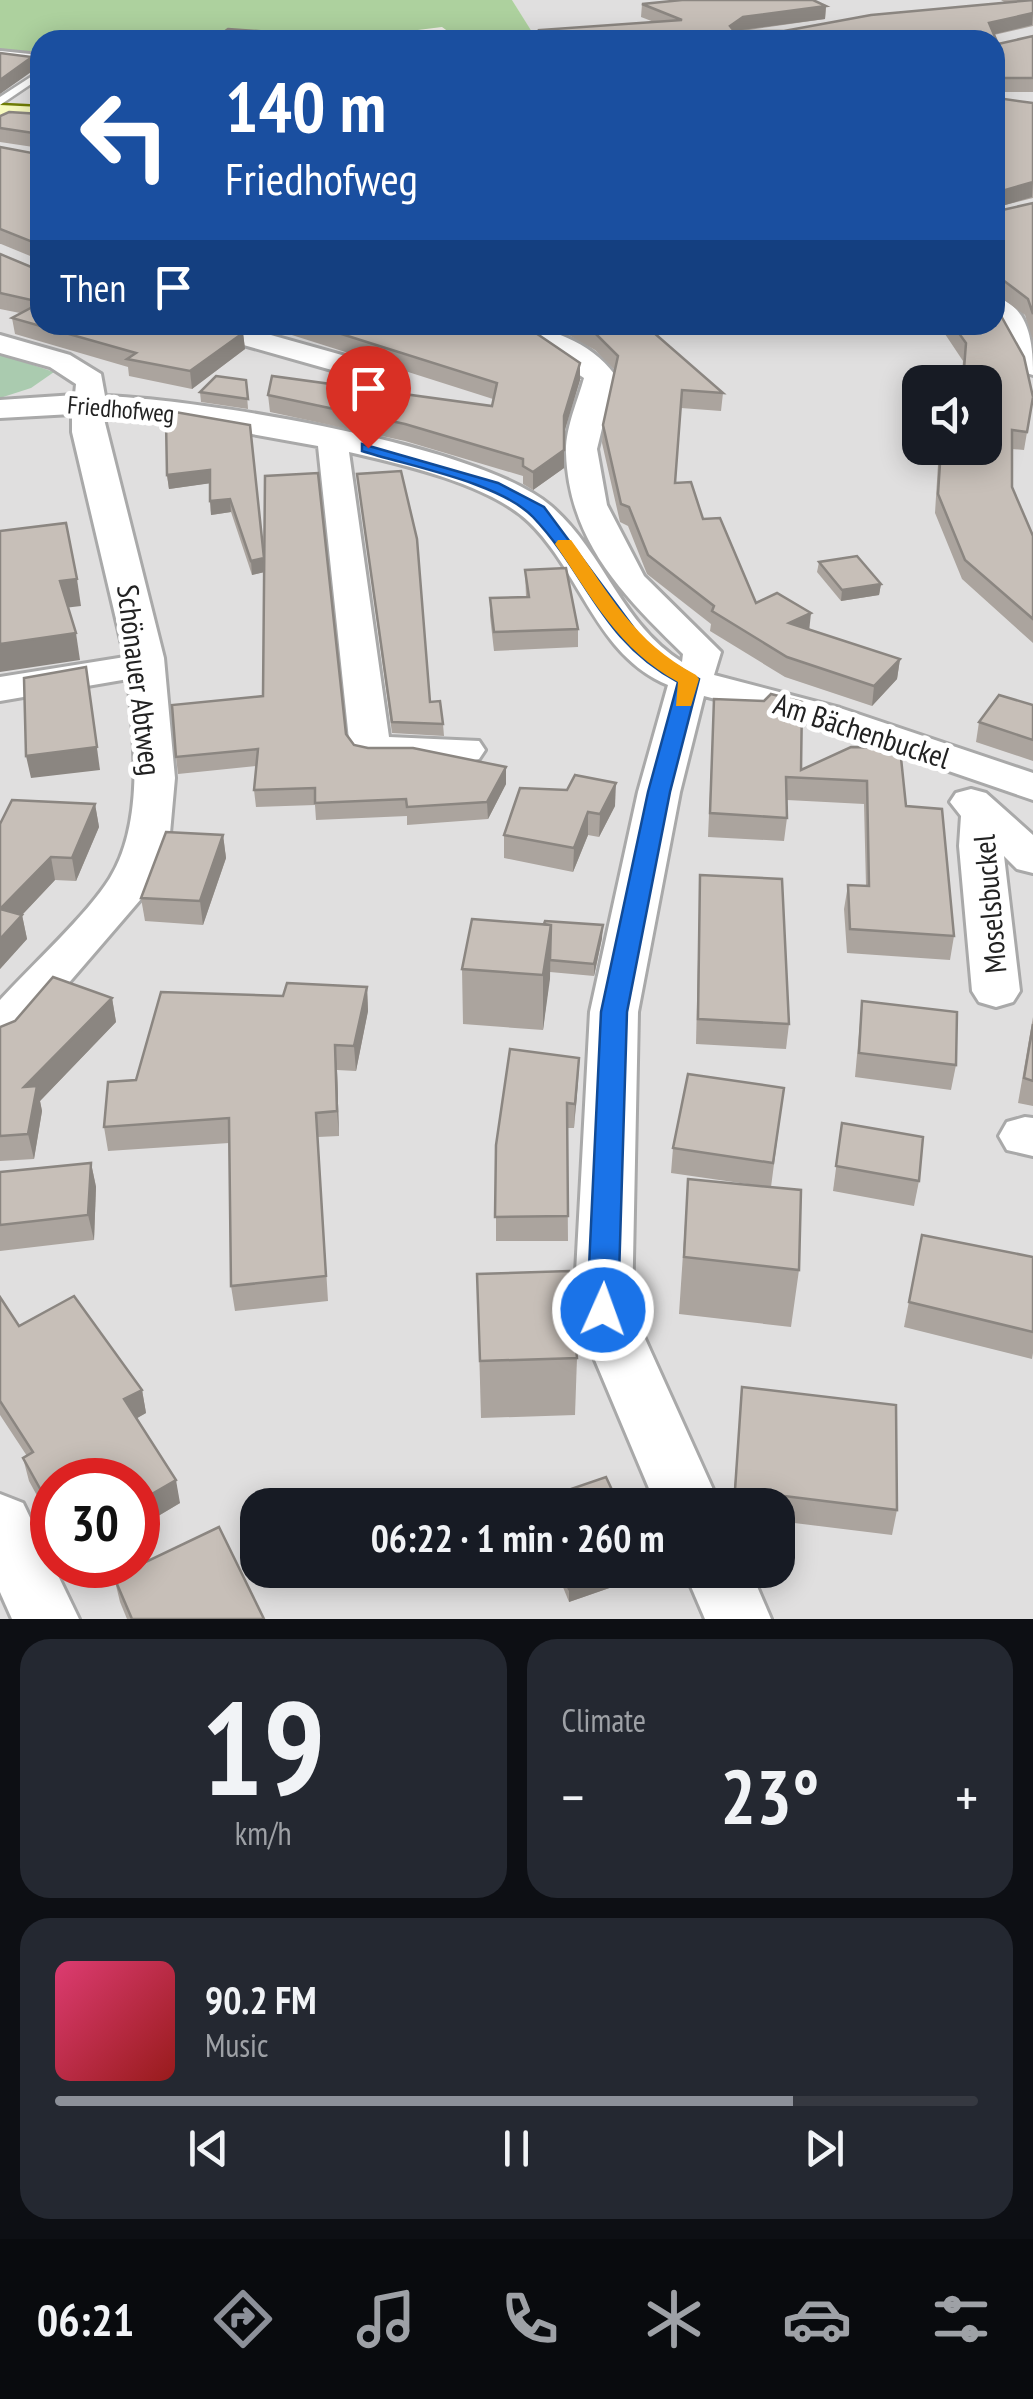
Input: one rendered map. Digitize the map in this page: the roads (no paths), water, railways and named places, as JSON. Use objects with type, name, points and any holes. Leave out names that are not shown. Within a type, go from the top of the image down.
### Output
[{"type":"main road","points":[[1,103],[30,113]]},
{"type":"street","points":[[0,57],[30,60]]},
{"type":"street","points":[[1005,314],[1033,366]]},
{"type":"street","points":[[240,335],[346,364]]},
{"type":"street","points":[[537,335],[572,353],[600,375],[581,449],[590,505],[629,581],[702,652],[700,668],[688,679],[659,792],[614,1012],[603,1310],[681,1488]]},
{"type":"street","name":"Schönauer Abtweg","points":[[0,344],[82,372],[92,390],[89,435],[119,538],[144,665],[155,784],[145,854],[131,882],[0,1030]]},
{"type":"street","name":"Friedhofweg","points":[[0,409],[41,404],[88,405],[262,424],[334,439],[492,486],[537,511],[632,640],[652,659],[688,679]]},
{"type":"street","points":[[334,439],[332,454],[370,749],[465,750]]},
{"type":"street","points":[[0,689],[144,665]]},
{"type":"street","name":"Am Bächenbuckel","points":[[688,679],[797,707],[1033,787]]},
{"type":"street","points":[[946,758],[1009,839]]},
{"type":"street","name":"Moselsbuckel","points":[[996,991],[980,846],[1009,839]]},
{"type":"street","points":[[0,1523],[46,1619]]},
{"type":"street","points":[[724,1588],[738,1619]]},
{"type":"lane","points":[[1,103],[30,82]]},
{"type":"lane","points":[[0,84],[24,86]]}]
